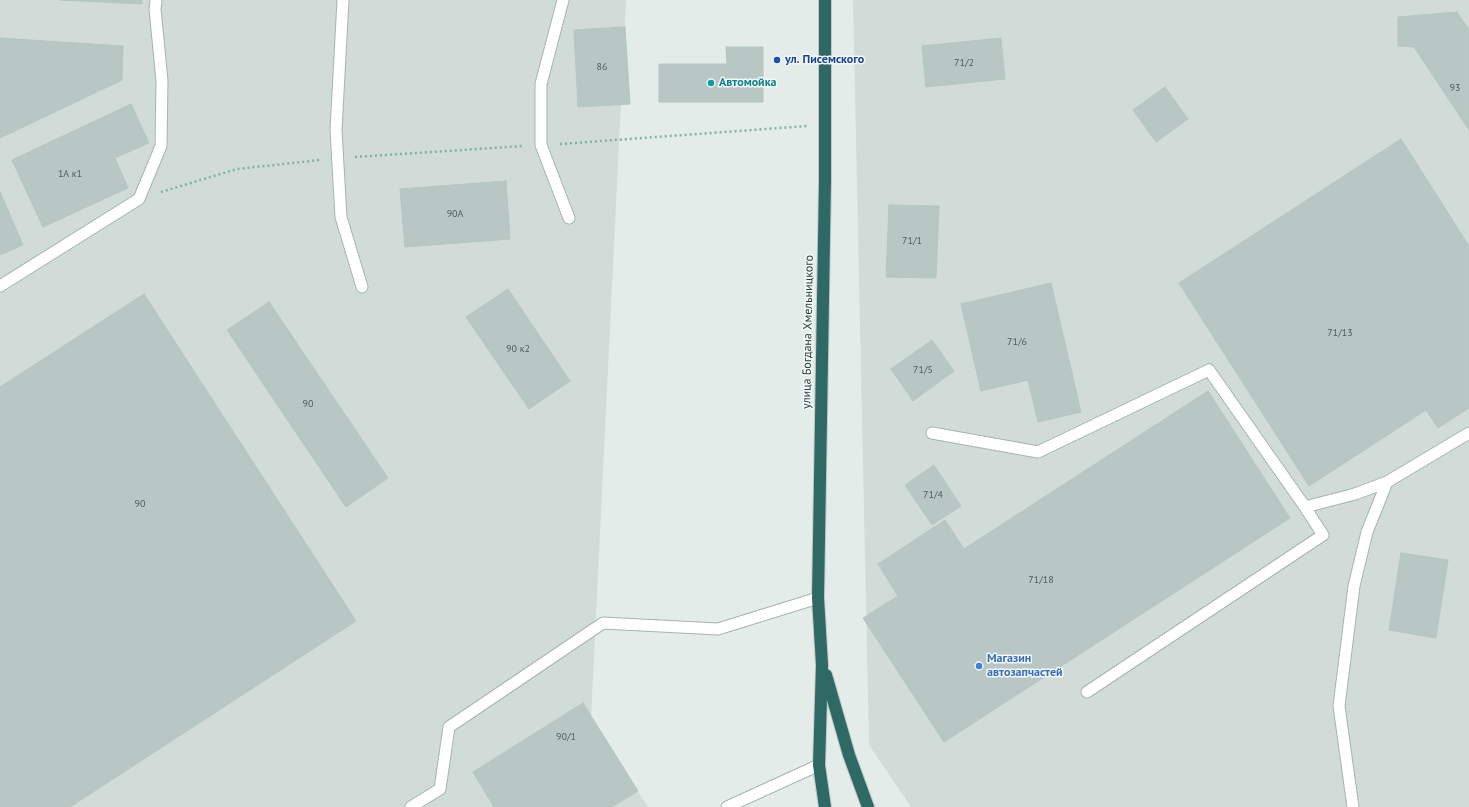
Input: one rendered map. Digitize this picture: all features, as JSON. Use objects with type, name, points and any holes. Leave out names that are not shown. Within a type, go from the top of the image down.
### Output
[{"type":"highway","name":"улица Богдана Хмельницкого","points":[[825,0],[825,196],[818,598],[822,665],[819,765],[826,807]]},
{"type":"highway","name":"улица Богдана Хмельницкого","points":[[822,665],[849,755],[868,807]]},
{"type":"lane","points":[[0,286],[139,199],[161,146],[162,81],[155,9],[156,0]]},
{"type":"lane","points":[[343,0],[336,130],[341,217],[362,287]]},
{"type":"lane","points":[[563,0],[542,84],[541,145],[569,218]]},
{"type":"lane","points":[[932,433],[1038,452],[1209,370],[1323,535],[1087,692]]},
{"type":"lane","points":[[1305,507],[1355,494],[1387,482],[1469,433]]},
{"type":"lane","points":[[1353,807],[1339,706],[1354,586],[1367,532],[1387,482]]},
{"type":"lane","points":[[411,807],[440,789],[449,727],[603,623],[718,630],[818,598]]},
{"type":"lane","points":[[727,807],[819,765]]},
{"type":"path","points":[[139,199],[237,169],[338,158],[825,124]]},
{"type":"shaded area","points":[[0,0],[626,0],[591,718],[648,807],[0,807]]},
{"type":"shaded area","points":[[853,0],[1469,0],[1469,807],[911,807],[869,745]]},
{"type":"building","points":[[60,0],[142,0],[142,4]]},
{"type":"building","points":[[1457,12],[1469,30],[1469,130],[1414,47],[1398,46],[1398,17]]},
{"type":"building","points":[[625,27],[630,104],[578,107],[574,30]]},
{"type":"building","points":[[0,38],[123,46],[122,80],[0,138]]},
{"type":"building","points":[[1001,38],[1005,79],[926,87],[922,46]]},
{"type":"building","name":"Автомойка","points":[[726,47],[763,47],[763,102],[659,102],[659,64],[727,64]]},
{"type":"building","points":[[1165,87],[1188,119],[1156,142],[1133,110]]},
{"type":"building","points":[[131,104],[149,143],[115,158],[128,188],[43,227],[12,160]]},
{"type":"building","points":[[1401,139],[1469,246],[1469,408],[1438,428],[1426,410],[1309,486],[1179,283]]},
{"type":"building","points":[[506,181],[510,239],[405,247],[400,189]]},
{"type":"building","points":[[0,192],[23,245],[0,255]]},
{"type":"building","points":[[889,205],[939,206],[936,278],[886,277]]},
{"type":"building","points":[[1051,283],[1081,412],[1038,422],[1028,380],[981,391],[961,304]]},
{"type":"building","points":[[508,289],[570,381],[529,409],[466,317]]},
{"type":"building","points":[[144,294],[356,621],[70,807],[0,807],[0,387]]},
{"type":"building","points":[[269,302],[388,478],[346,507],[227,330]]},
{"type":"building","points":[[932,340],[954,371],[913,401],[891,369]]},
{"type":"building","points":[[1208,391],[1290,518],[944,742],[863,618],[898,596],[878,564],[945,520],[964,549]]},
{"type":"building","points":[[934,465],[961,506],[932,525],[905,485]]},
{"type":"building","points":[[1401,553],[1448,560],[1436,638],[1389,630]]},
{"type":"building","points":[[583,703],[638,791],[612,807],[494,807],[473,772]]},
{"type":"place","name":"ул. Писемского","points":[[777,60]]},
{"type":"place","name":"Автомойка","points":[[711,83]]},
{"type":"place","name":"Магазин автозапчастей","points":[[979,666]]}]
